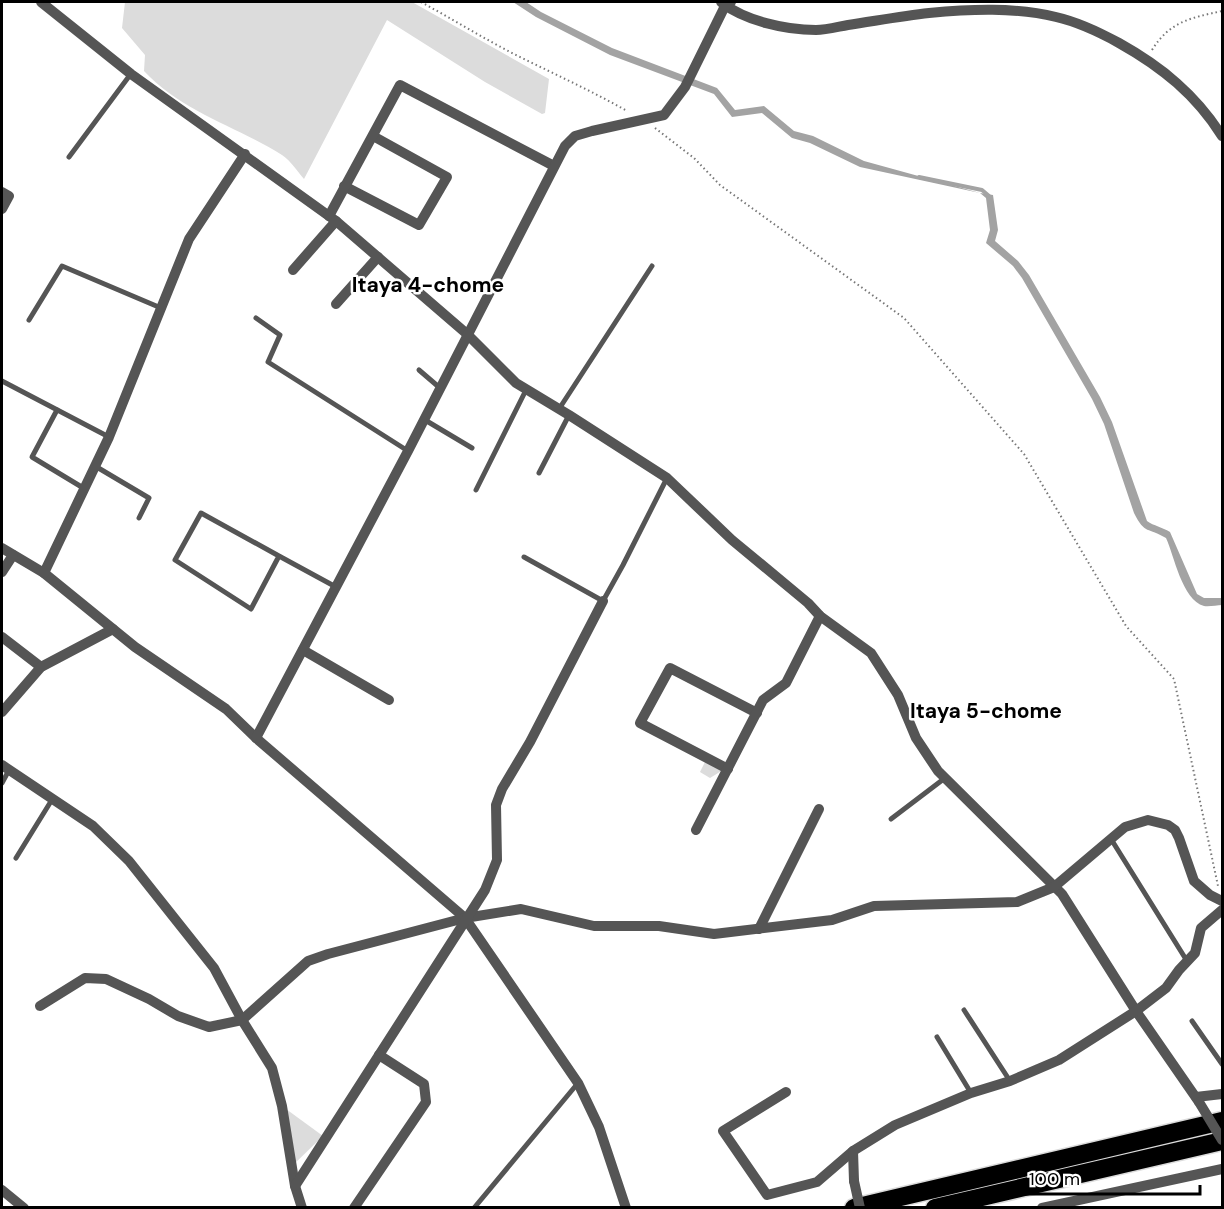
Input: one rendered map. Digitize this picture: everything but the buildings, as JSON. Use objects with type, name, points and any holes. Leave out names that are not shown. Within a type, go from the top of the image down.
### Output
[{"type":"highway","points":[[854,1208],[1222,1121]]},
{"type":"highway","points":[[935,1208],[1222,1140]]},
{"type":"street","points":[[41,2],[131,74],[245,154],[332,219],[467,334],[516,383],[667,478],[732,540],[808,603],[820,616],[871,654],[898,695],[916,738],[945,778],[1062,894],[1222,1140]]},
{"type":"street","points":[[256,738],[408,451],[565,146],[575,136],[664,114],[685,87],[726,3],[755,19],[786,27],[817,30],[980,9],[1056,17],[1093,29],[1145,58],[1191,95],[1222,136]]},
{"type":"street","points":[[292,270],[332,219],[344,186],[400,85],[554,166]]},
{"type":"street","points":[[344,186],[419,225],[447,177],[373,136]]},
{"type":"street","points":[[44,573],[109,437],[189,239],[245,154]]},
{"type":"street","points":[[2,192],[9,196],[2,210]]},
{"type":"street","points":[[336,304],[378,257]]},
{"type":"street","points":[[2,548],[44,573],[135,647],[226,709],[256,738],[465,918],[578,1083],[599,1127],[626,1208]]},
{"type":"street","points":[[2,573],[13,555]]},
{"type":"street","points":[[295,1186],[485,890],[497,860],[496,805],[502,789],[531,742],[603,601]]},
{"type":"street","points":[[696,830],[763,700],[786,682],[820,616]]},
{"type":"street","points":[[2,712],[42,667],[113,629]]},
{"type":"street","points":[[2,637],[42,667]]},
{"type":"street","points":[[303,650],[389,700]]},
{"type":"street","points":[[728,769],[640,723],[670,668],[757,713]]},
{"type":"street","points":[[5,767],[93,825],[129,861],[214,968],[242,1020],[272,1068],[282,1106],[295,1186],[302,1208]]},
{"type":"street","points":[[759,929],[819,809]]},
{"type":"street","points":[[40,1006],[85,978],[106,980],[149,999],[178,1016],[209,1026],[242,1020],[308,961],[465,918],[521,909],[594,926],[659,926],[714,934],[832,920],[874,906],[1017,902],[1054,887],[1125,827],[1148,820],[1168,825],[1179,838],[1194,881],[1209,895],[1220,899]]},
{"type":"street","points":[[786,1092],[723,1131],[767,1195],[818,1182],[852,1151],[895,1125],[1059,1060],[1136,1011],[1166,988],[1195,953],[1201,928],[1222,910]]},
{"type":"street","points":[[354,1208],[426,1102],[424,1084],[379,1055]]},
{"type":"street","points":[[1197,1100],[1222,1094]]},
{"type":"street","points":[[852,1151],[854,1181],[860,1208]]},
{"type":"street","points":[[1042,1208],[1222,1168]]},
{"type":"street","points":[[2,1190],[24,1208]]},
{"type":"lane","points":[[69,158],[131,74]]},
{"type":"lane","points":[[29,320],[62,266],[161,308]]},
{"type":"lane","points":[[559,409],[652,266]]},
{"type":"lane","points":[[256,318],[280,335],[268,362],[408,451]]},
{"type":"lane","points":[[419,370],[440,388]]},
{"type":"lane","points":[[2,381],[109,437]]},
{"type":"lane","points":[[476,490],[526,390]]},
{"type":"lane","points":[[57,410],[32,457],[86,489]]},
{"type":"lane","points":[[539,473],[569,415]]},
{"type":"lane","points":[[424,420],[472,448]]},
{"type":"lane","points":[[95,466],[149,498],[140,518]]},
{"type":"lane","points":[[524,557],[603,601],[667,478]]},
{"type":"lane","points":[[279,556],[251,609],[175,560],[201,513],[336,587]]},
{"type":"lane","points":[[2,783],[5,767]]},
{"type":"lane","points":[[891,819],[945,778]]},
{"type":"lane","points":[[16,858],[53,798]]},
{"type":"lane","points":[[1110,838],[1187,961]]},
{"type":"lane","points":[[964,1010],[1010,1081]]},
{"type":"lane","points":[[1192,1021],[1222,1064]]},
{"type":"lane","points":[[937,1037],[971,1093]]},
{"type":"lane","points":[[474,1208],[578,1083]]},
{"type":"path","points":[[421,2],[642,120],[682,148],[720,185],[904,318],[1024,454],[1126,626],[1174,679],[1220,899]]},
{"type":"path","points":[[1145,58],[1160,37],[1170,28],[1188,19],[1222,11]]},
{"type":"shaded area","points":[[125,2],[412,2],[549,79],[545,113],[542,114],[485,82],[387,20],[304,179],[282,155],[192,108],[159,85],[144,71],[145,55],[122,28]]},
{"type":"shaded area","points":[[513,2],[526,2],[612,48],[717,88],[735,110],[764,106],[794,131],[813,136],[864,161],[980,193],[860,167],[810,143],[792,138],[762,113],[732,117],[714,94],[610,55],[536,17]]},
{"type":"shaded area","points":[[980,193],[993,195],[998,230],[995,241],[1018,261],[1029,275],[1100,397],[1112,422],[1147,521],[1170,532],[1197,594],[1204,598],[1222,598],[1222,605],[1204,606],[1196,602],[1184,586],[1166,538],[1144,528],[1138,520],[1104,424],[1092,399],[1022,278],[1013,266],[986,243],[990,230],[986,198]]},
{"type":"shaded area","points":[[705,762],[723,770],[710,778],[700,772]]},
{"type":"shaded area","points":[[286,1109],[323,1136],[291,1167]]},
{"type":"waterway","points":[[919,177],[982,190],[989,196]]},
{"type":"district","name":"Itaya 4-chome","points":[[428,285]]},
{"type":"district","name":"Itaya 5-chome","points":[[986,711]]}]
